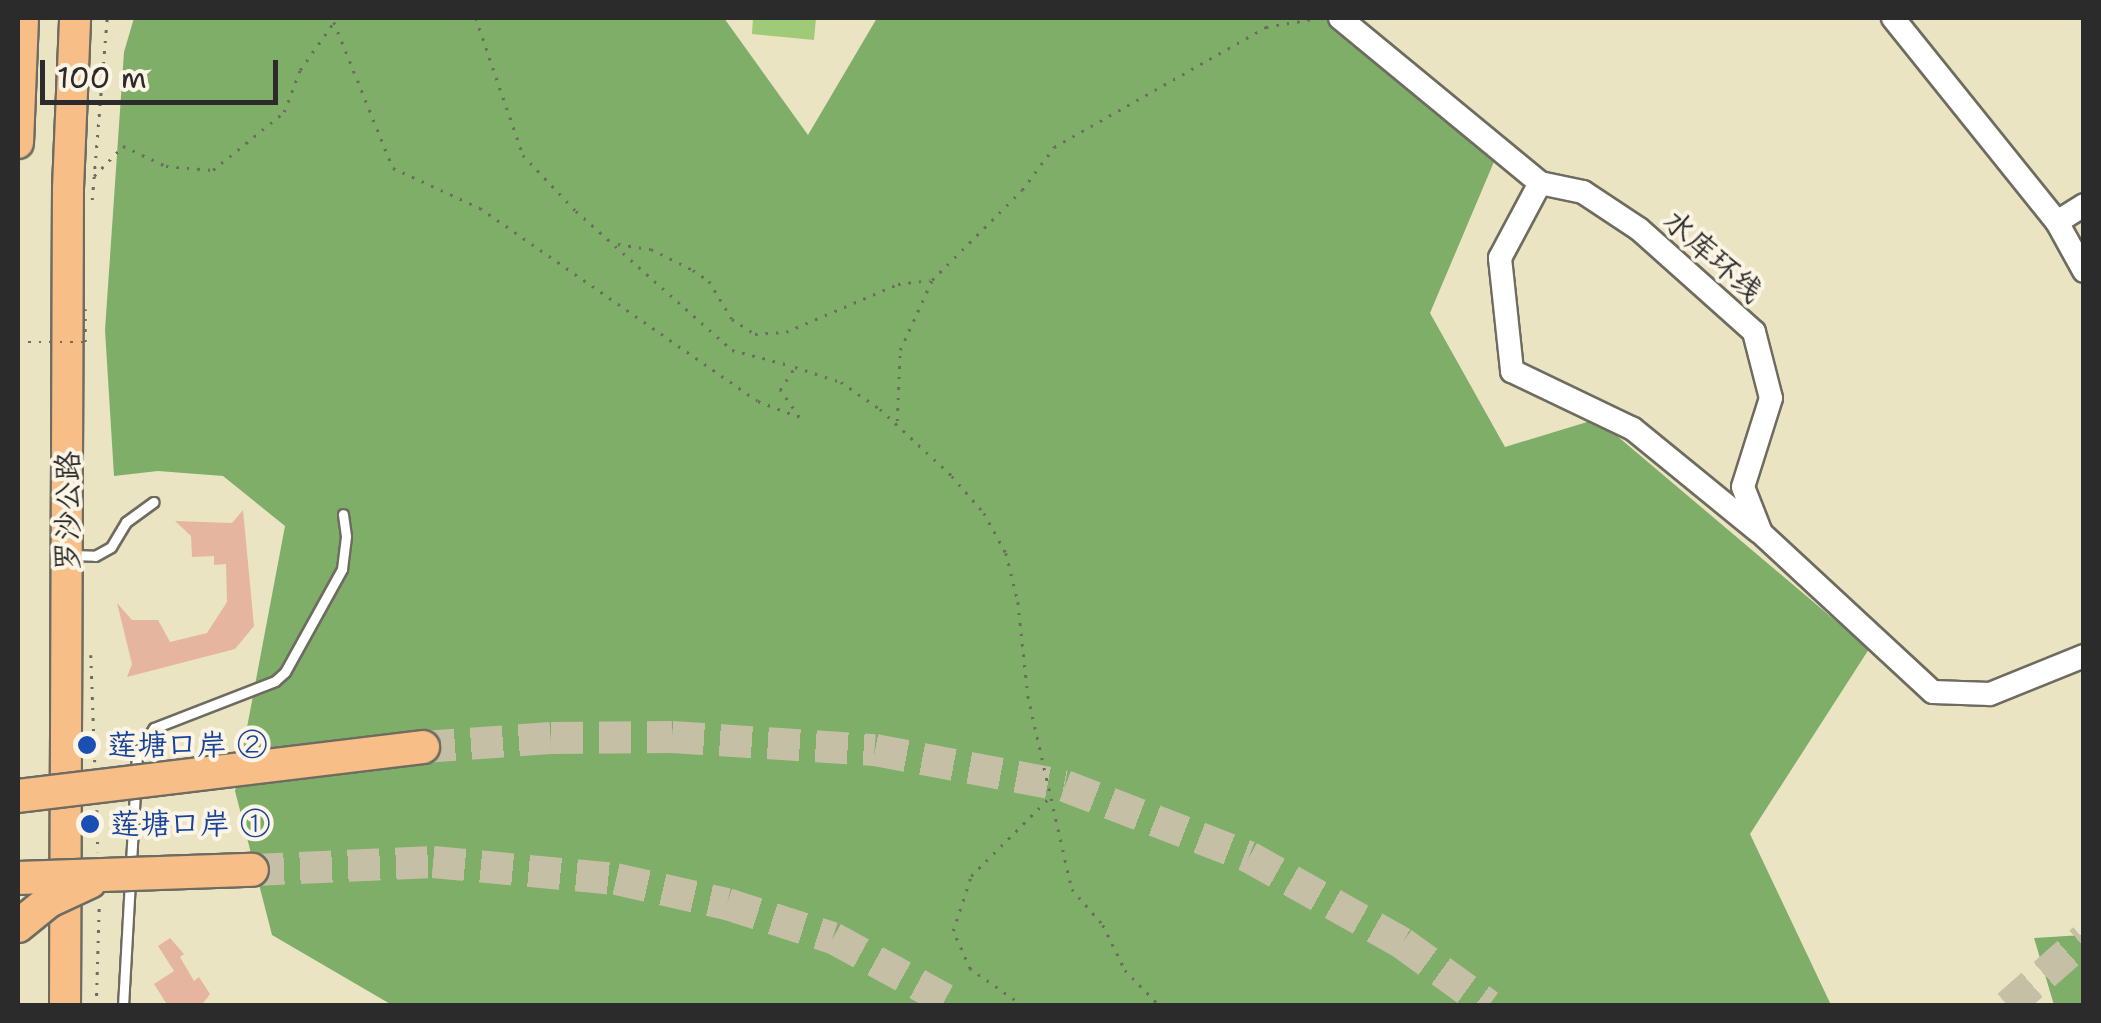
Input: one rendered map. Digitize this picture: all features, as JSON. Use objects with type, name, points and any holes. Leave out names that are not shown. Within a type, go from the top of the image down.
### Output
[{"type":"highway","points":[[18,143],[24,18]]},
{"type":"highway","name":"罗沙公路","points":[[65,1006],[68,188],[75,18]]},
{"type":"highway","points":[[18,796],[422,747]]},
{"type":"highway","points":[[18,818],[79,789]]},
{"type":"highway","points":[[18,878],[252,870]]},
{"type":"highway","points":[[18,926],[50,901],[102,877]]},
{"type":"street","name":"水库环线","points":[[1340,18],[1540,183],[1582,192],[1639,229],[1754,332],[1771,398],[1743,487],[1761,533],[1933,692],[1990,694],[2084,656]]},
{"type":"street","points":[[1893,18],[2057,222],[2084,271]]},
{"type":"street","points":[[1540,183],[1500,258],[1512,370],[1633,430],[1761,533]]},
{"type":"street","points":[[2057,222],[2084,205]]},
{"type":"lane","points":[[69,554],[95,556],[111,547],[126,522],[154,502]]},
{"type":"lane","points":[[122,1006],[137,754],[154,728],[276,681],[286,672],[342,569],[346,536],[343,514]]},
{"type":"path","points":[[92,216],[107,18]]},
{"type":"path","points":[[476,18],[523,154],[576,211],[732,350],[841,382],[897,424],[962,488],[1006,553],[1049,798],[1072,889],[1103,925],[1125,970],[1160,1006]]},
{"type":"path","points":[[897,424],[900,350],[932,280],[1022,190],[1054,148],[1266,27],[1320,18]]},
{"type":"path","points":[[94,176],[123,146],[166,166],[213,170],[284,112],[300,70],[334,22],[392,168],[480,208],[718,375],[758,401],[799,417],[780,390],[794,367]]},
{"type":"path","points":[[616,244],[651,249],[693,270],[709,281],[732,318],[755,334],[786,332],[898,284],[932,280]]},
{"type":"path","points":[[18,342],[85,342],[86,295]]},
{"type":"path","points":[[1023,1006],[970,969],[954,930],[971,876],[1049,798]]},
{"type":"green space","points":[[134,18],[724,18],[808,135],[877,18],[1330,18],[1496,157],[1430,313],[1505,447],[1597,419],[1869,649],[1750,834],[1831,1005],[392,1005],[272,935],[235,791],[285,526],[223,476],[158,471],[114,476],[105,330],[124,52]]},
{"type":"green space","points":[[753,18],[816,18],[814,40],[752,34]]},
{"type":"green space","points":[[2083,935],[2083,1005],[2054,1005],[2034,938]]},
{"type":"building","points":[[243,510],[254,626],[235,649],[127,677],[132,664],[117,603],[132,620],[158,620],[170,642],[207,633],[227,602],[226,564],[214,565],[214,556],[192,557],[191,536],[175,521],[232,523]]},
{"type":"building","points":[[170,938],[184,954],[180,957],[194,981],[199,977],[210,994],[201,1006],[168,1006],[154,984],[174,971],[158,946]]},
{"type":"tunnel","points":[[423,747],[551,738],[672,737],[875,750],[1065,786],[1249,857],[1402,943],[1489,1006]]},
{"type":"tunnel","points":[[252,870],[433,862],[616,879],[727,904],[833,938],[957,1006]]},
{"type":"tunnel","points":[[2008,1006],[2084,939]]},
{"type":"place","name":"莲塘口岸 ②","points":[[87,745]]},
{"type":"place","name":"莲塘口岸 ①","points":[[90,824]]}]
